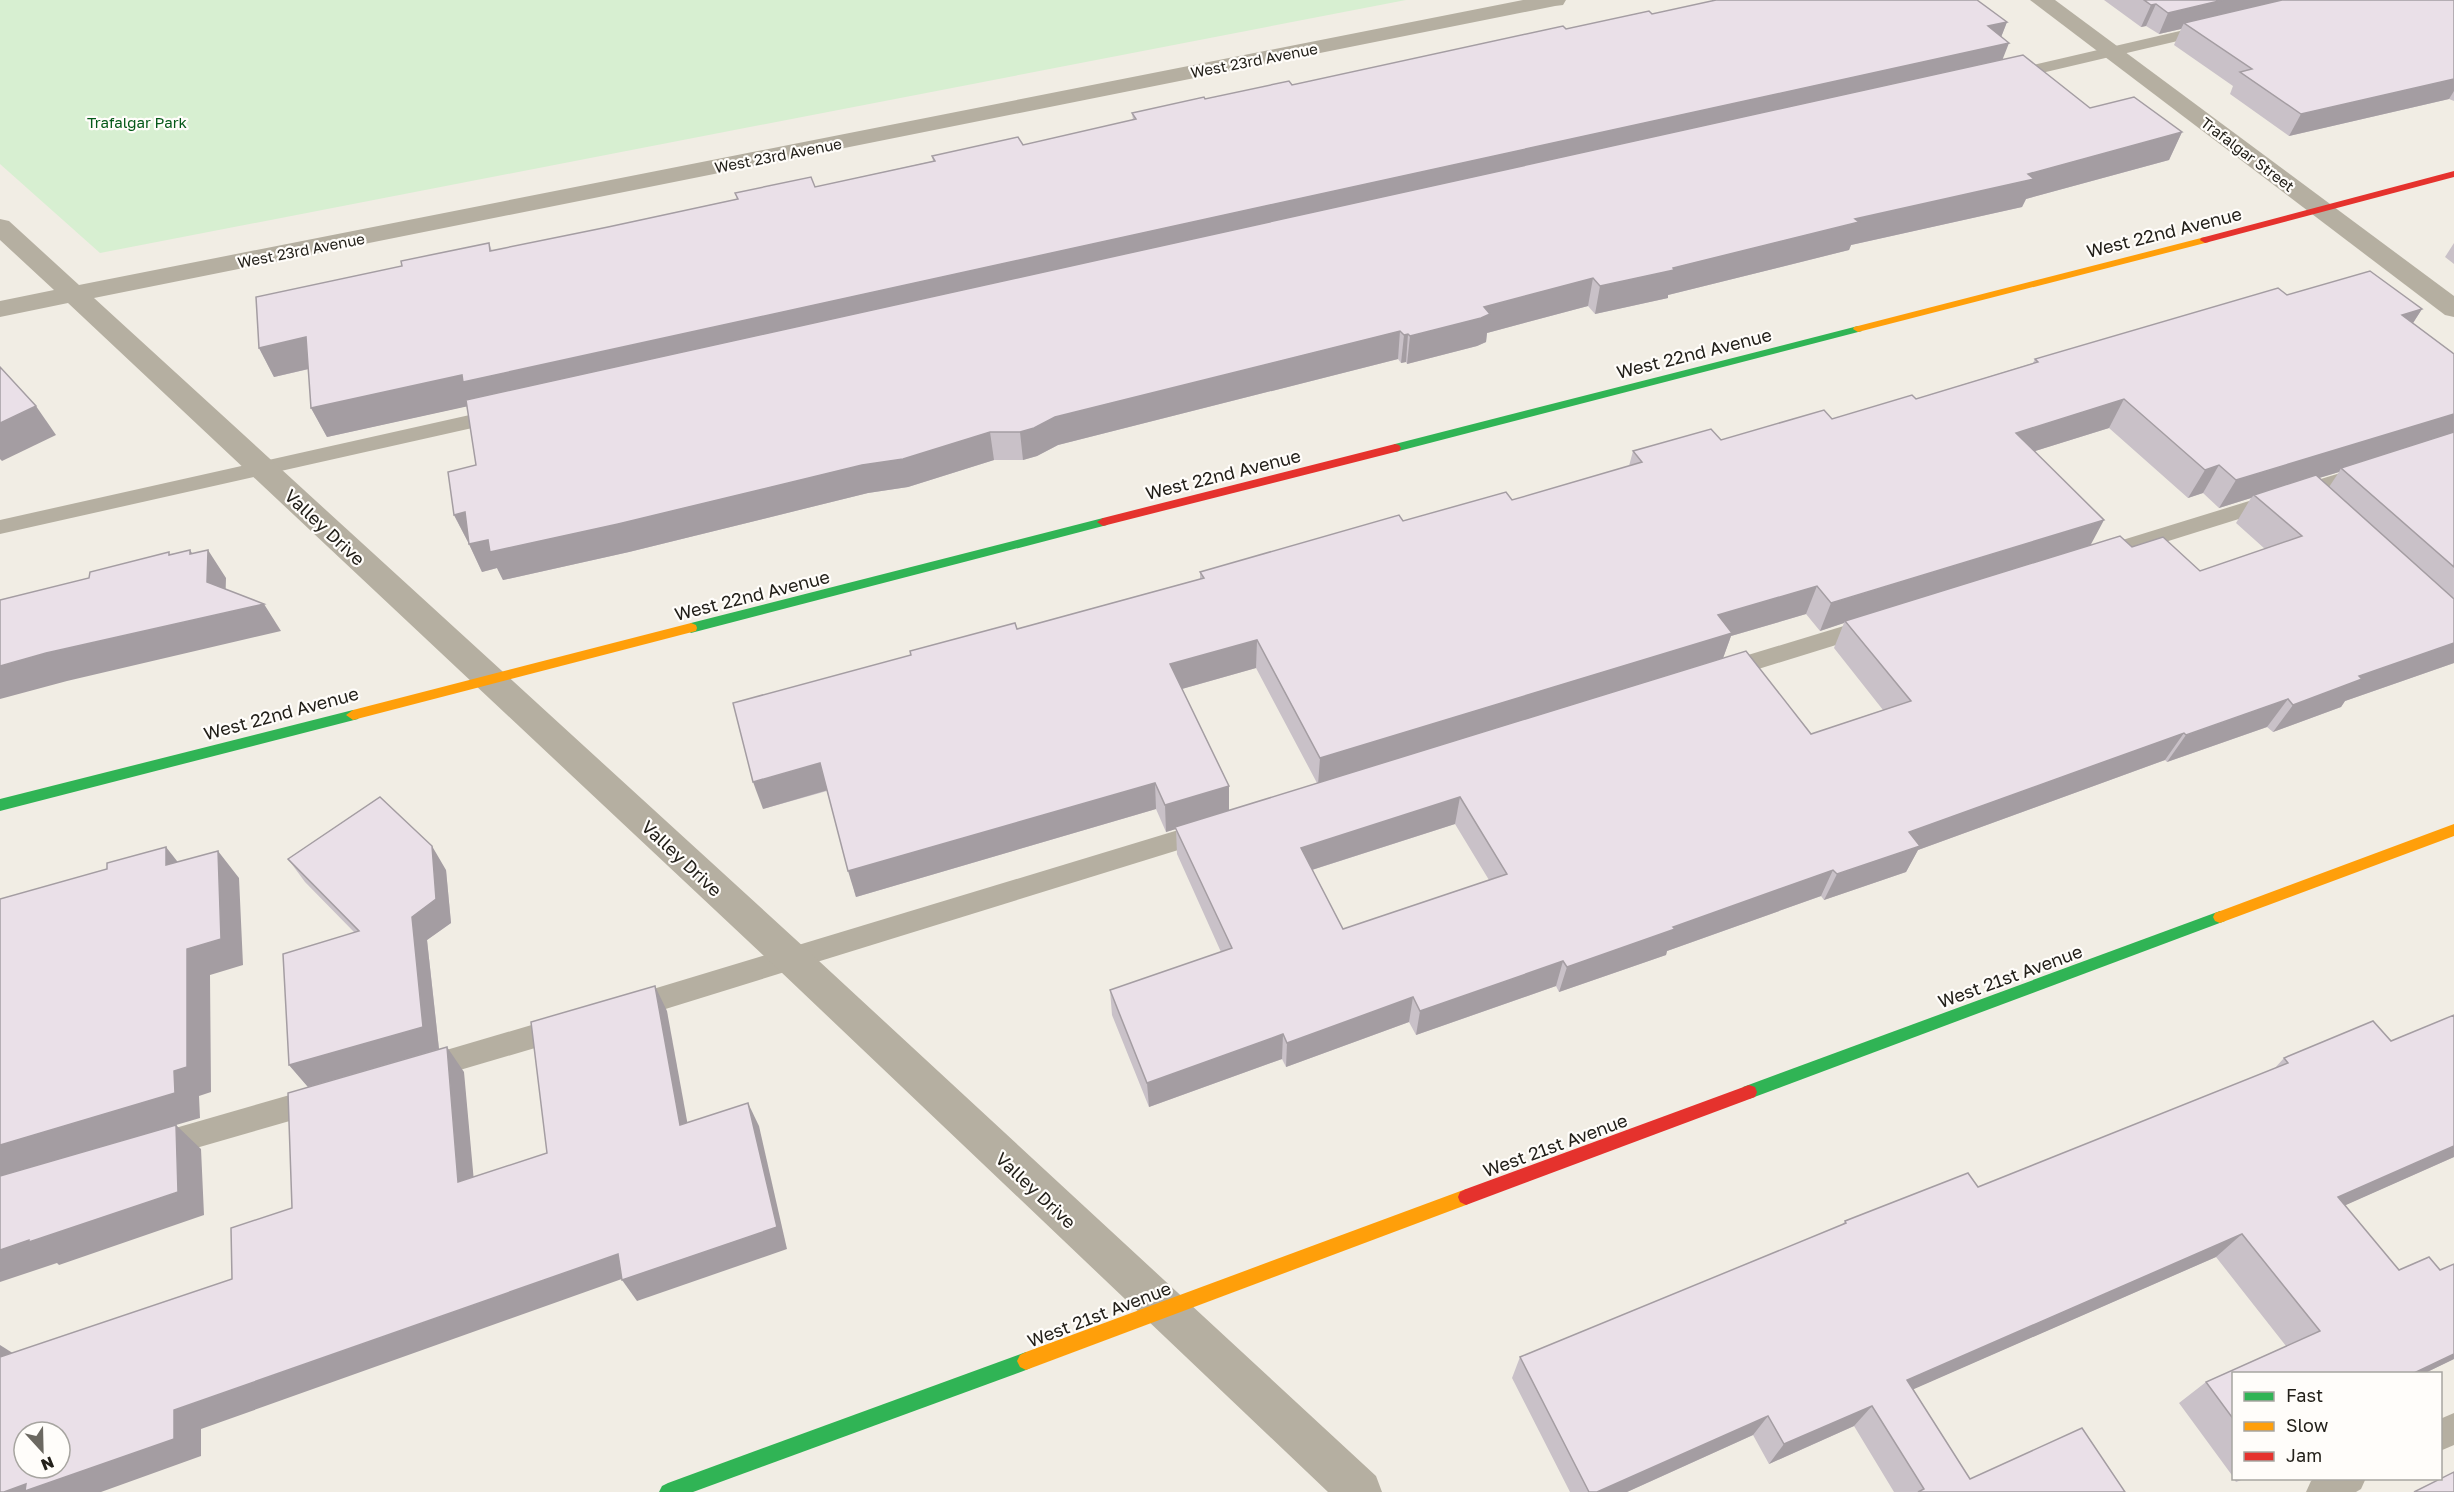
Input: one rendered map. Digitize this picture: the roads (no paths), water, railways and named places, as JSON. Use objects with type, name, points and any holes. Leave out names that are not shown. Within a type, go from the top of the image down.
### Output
[{"type":"street","name":"West 23rd Avenue","points":[[0,309],[1555,0]]},
{"type":"street","name":"Trafalgar Street","points":[[2041,0],[2454,309]]},
{"type":"street","name":"West 22nd Avenue","points":[[0,805],[2454,174]]},
{"type":"street","name":"Valley Drive","points":[[0,226],[793,960],[1360,1492]]},
{"type":"street","name":"West 21st Avenue","points":[[668,1492],[2454,830]]},
{"type":"lane","points":[[1993,79],[2230,25]]},
{"type":"lane","points":[[0,527],[522,410]]},
{"type":"lane","points":[[2074,562],[2310,499],[2389,465]]},
{"type":"lane","points":[[1698,679],[1892,619]]},
{"type":"lane","points":[[401,1076],[793,960],[1232,824]]},
{"type":"lane","points":[[137,1152],[343,1092]]},
{"type":"lane","points":[[2322,1492],[2348,1480]]},
{"type":"park label","name":"Trafalgar Park","points":[[137,122]]}]
